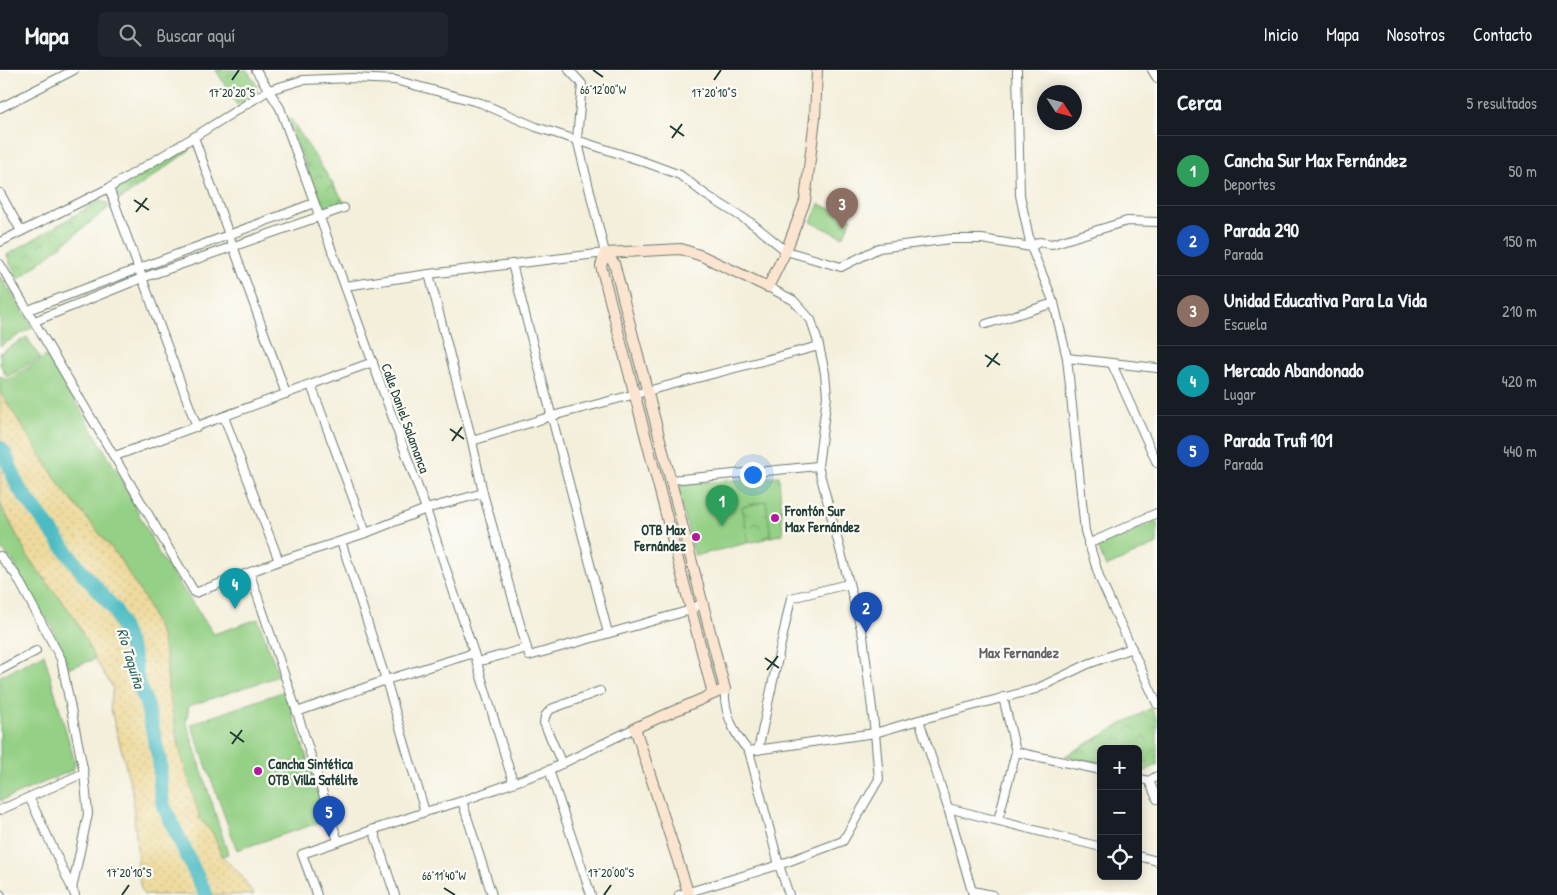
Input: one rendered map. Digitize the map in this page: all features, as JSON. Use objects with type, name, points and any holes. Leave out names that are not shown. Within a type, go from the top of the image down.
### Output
[{"type":"street","points":[[0,108],[74,70]]},
{"type":"street","name":"Calle Daniel Salamanca","points":[[256,70],[280,108],[426,509],[474,652],[512,782]]},
{"type":"street","points":[[569,70],[582,84],[577,139],[605,253],[614,263],[646,391],[703,602],[725,689],[724,699],[728,713],[741,743],[748,751],[789,895]]},
{"type":"street","points":[[768,287],[786,251],[805,201],[814,118],[816,70]]},
{"type":"street","points":[[1017,70],[1020,195],[1031,247],[1054,303],[1067,358],[1085,531],[1100,579],[1157,702]]},
{"type":"street","points":[[1152,70],[1157,78]]},
{"type":"street","points":[[0,242],[109,188],[269,90],[303,80],[352,78],[395,80],[481,103],[536,127],[642,161],[680,176],[706,196],[753,224],[786,251],[841,267],[880,248],[951,238],[982,239],[1031,247],[1039,242],[1052,244],[1127,221],[1157,222]]},
{"type":"street","points":[[194,137],[286,394]]},
{"type":"street","points":[[109,188],[197,427]]},
{"type":"street","points":[[0,193],[21,230]]},
{"type":"street","points":[[28,310],[314,203]]},
{"type":"street","points":[[35,322],[142,278],[344,208]]},
{"type":"street","points":[[345,286],[605,253],[681,249],[702,256],[792,300],[811,320],[825,373],[827,396],[818,466],[862,636],[879,779],[843,841],[686,894],[635,728]]},
{"type":"street","points":[[605,253],[601,266],[713,694]]},
{"type":"street","points":[[0,264],[196,593],[250,574],[279,561],[366,533],[426,509],[483,493]]},
{"type":"street","points":[[512,264],[608,633]]},
{"type":"street","points":[[428,274],[472,441],[483,493],[529,656],[690,610],[703,602]]},
{"type":"street","points":[[986,324],[1054,303]]},
{"type":"street","points":[[472,441],[552,416],[819,346]]},
{"type":"street","points":[[1067,358],[1157,368]]},
{"type":"street","points":[[115,456],[373,362]]},
{"type":"street","points":[[1112,364],[1157,463]]},
{"type":"street","points":[[311,385],[366,533]]},
{"type":"street","points":[[224,417],[279,561]]},
{"type":"street","points":[[671,480],[818,466]]},
{"type":"street","points":[[1088,544],[1157,513]]},
{"type":"street","points":[[341,541],[386,680],[425,812]]},
{"type":"street","points":[[0,556],[16,576],[61,659],[84,773],[88,814],[73,892]]},
{"type":"street","points":[[250,574],[338,841]]},
{"type":"street","points":[[758,750],[792,598],[848,584]]},
{"type":"street","points":[[477,662],[527,648]]},
{"type":"street","points":[[748,751],[875,733],[1036,689],[1088,664],[1132,648]]},
{"type":"street","points":[[0,670],[36,651]]},
{"type":"street","points":[[297,712],[386,680],[474,652]]},
{"type":"street","points":[[317,895],[302,854],[549,770],[635,728],[725,689]]},
{"type":"street","points":[[562,764],[544,723],[545,716],[551,709],[600,691]]},
{"type":"street","points":[[998,820],[1016,752],[1003,697]]},
{"type":"street","points":[[919,720],[973,893],[992,895]]},
{"type":"street","points":[[1016,752],[1097,769]]},
{"type":"street","points":[[549,770],[591,895]]},
{"type":"street","points":[[0,810],[30,799],[84,773]]},
{"type":"street","points":[[1142,779],[1150,781],[1157,776]]},
{"type":"street","points":[[1150,781],[1157,799]]},
{"type":"street","points":[[30,799],[73,892]]},
{"type":"street","points":[[462,801],[492,895]]},
{"type":"street","points":[[948,808],[1097,845]]},
{"type":"street","points":[[373,830],[395,895]]},
{"type":"street","points":[[1142,857],[1157,861]]},
{"type":"green space","points":[[216,70],[247,70],[256,84],[257,92],[237,105]]},
{"type":"green space","points":[[291,119],[345,203],[323,210],[288,120]]},
{"type":"green space","points":[[188,147],[191,149],[120,200],[116,190]]},
{"type":"green space","points":[[99,201],[108,203],[111,206],[18,280],[7,255]]},
{"type":"green space","points":[[819,204],[852,218],[843,237],[811,222]]},
{"type":"green space","points":[[0,276],[33,327],[0,346]]},
{"type":"green space","points":[[27,337],[40,358],[7,377],[0,364],[0,353]]},
{"type":"green space","points":[[48,355],[118,473],[160,556],[214,634],[258,619],[279,676],[189,706],[186,721],[228,854],[222,856],[213,834],[200,819],[185,773],[173,718],[166,659],[161,636],[145,600],[117,555],[61,487],[0,392],[0,376],[8,380]]},
{"type":"green space","points":[[779,476],[783,534],[695,556],[676,485]]},
{"type":"green space","points":[[766,501],[771,537],[749,543],[742,507]]},
{"type":"green space","points":[[0,503],[30,560],[75,618],[95,659],[69,668],[51,624],[38,608],[12,560],[0,548]]},
{"type":"green space","points":[[1157,521],[1157,544],[1106,567],[1098,547]]},
{"type":"green space","points":[[44,654],[75,763],[73,770],[0,801],[0,676]]},
{"type":"green space","name":"Cancha Sintética OTB Villa Satélite","points":[[285,691],[327,820],[237,850],[191,724]]},
{"type":"green space","points":[[1151,708],[1157,720],[1157,765],[1142,773],[1142,745],[1097,745],[1097,763],[1065,756]]},
{"type":"sand","points":[[0,392],[61,487],[117,555],[145,600],[161,636],[178,744],[200,819],[213,834],[222,856],[240,874],[254,895],[144,895],[140,885],[132,790],[110,706],[113,688],[95,659],[75,618],[30,560],[0,503]]},
{"type":"waterway","name":"Río Taquiña","points":[[0,448],[5,454],[18,487],[83,573],[115,610],[133,655],[138,683],[147,705],[160,763],[163,805],[206,895]]},
{"type":"place","name":"Unidad Educativa Para La Vida","points":[[842,229]]},
{"type":"place","name":"Frontón Sur Max Fernández","points":[[775,518]]},
{"type":"place","name":"Cancha Sur Max Fernández","points":[[722,526]]},
{"type":"place","name":"OTB Max Fernández","points":[[696,537]]},
{"type":"place","name":"Mercado Abandonado","points":[[235,609]]},
{"type":"place","name":"Parada 290","points":[[866,633]]},
{"type":"place","name":"Cancha Sintética OTB Villa Satélite","points":[[258,771]]},
{"type":"place","name":"Parada Trufi 101","points":[[329,837]]},
{"type":"district","name":"Max Fernandez","points":[[1019,652]]}]
